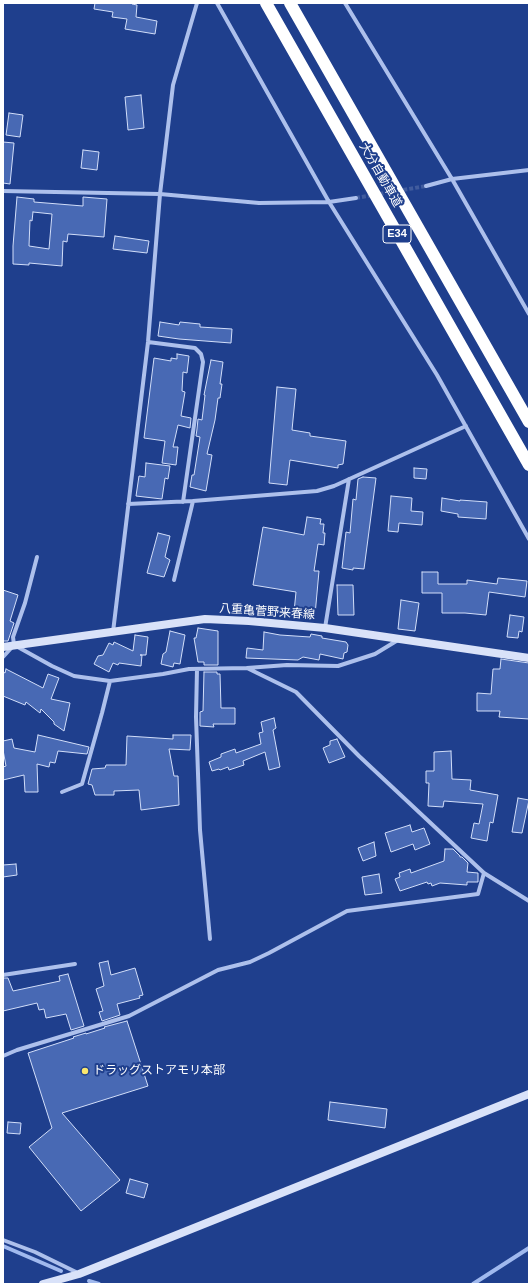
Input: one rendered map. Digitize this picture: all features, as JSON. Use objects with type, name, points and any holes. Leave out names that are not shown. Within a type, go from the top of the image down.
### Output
[{"type":"highway","name":"大分自動車道","points":[[266,3],[529,465]]},
{"type":"highway","name":"大分自動車道","points":[[290,3],[529,422]]},
{"type":"main road","name":"八重亀菅野来春線","points":[[3,647],[205,619],[249,621],[325,628],[529,658]]},
{"type":"main road","points":[[43,1284],[79,1274],[529,1094]]},
{"type":"street","points":[[113,632],[148,342],[160,194],[172,85],[197,3]]},
{"type":"street","points":[[217,3],[330,202],[437,375],[529,539]]},
{"type":"street","points":[[345,3],[452,179],[529,314]]},
{"type":"street","points":[[426,186],[452,179],[529,170]]},
{"type":"street","points":[[3,191],[160,194],[259,203],[330,202],[356,198]]},
{"type":"street","points":[[148,342],[195,348],[200,354],[203,362],[183,502]]},
{"type":"street","points":[[128,504],[183,502],[317,491],[334,486],[466,426]]},
{"type":"street","points":[[325,628],[349,479]]},
{"type":"street","points":[[174,580],[193,501]]},
{"type":"street","points":[[14,645],[13,637],[25,603],[36,557]]},
{"type":"street","points":[[14,645],[52,666],[74,676],[110,681],[197,669],[247,668],[287,665],[338,666],[375,654],[400,639]]},
{"type":"street","points":[[3,656],[14,645]]},
{"type":"street","points":[[247,668],[296,692],[359,756],[484,873],[529,900]]},
{"type":"street","points":[[197,669],[196,717],[199,822],[210,939]]},
{"type":"street","points":[[62,792],[82,784],[110,681]]},
{"type":"street","points":[[3,1056],[17,1050],[129,1016],[218,970],[250,962],[269,953],[347,911],[478,894],[484,873]]},
{"type":"street","points":[[3,976],[74,964]]},
{"type":"street","points":[[3,1240],[35,1252],[79,1274]]},
{"type":"building","points":[[95,3],[132,3],[137,5],[136,17],[157,21],[155,34],[125,29],[127,19],[112,17],[113,12],[94,9]]},
{"type":"building","points":[[141,95],[144,128],[128,130],[125,97]]},
{"type":"building","points":[[9,113],[23,115],[20,137],[6,135]]},
{"type":"building","points":[[3,142],[14,143],[10,184],[3,183]]},
{"type":"building","points":[[83,150],[99,152],[97,170],[81,168]]},
{"type":"building","points":[[17,197],[34,199],[34,202],[83,206],[83,197],[107,199],[104,237],[68,234],[67,242],[63,241],[62,266],[29,263],[29,265],[13,264]],"holes":[[[33,212],[52,214],[49,249],[29,246],[30,220],[32,221]]]},
{"type":"building","points":[[115,236],[149,241],[147,253],[113,249]]},
{"type":"building","points":[[160,322],[179,325],[180,322],[200,324],[200,327],[232,329],[231,343],[158,336]]},
{"type":"building","points":[[177,354],[189,356],[187,373],[183,372],[182,391],[185,392],[181,416],[191,418],[190,428],[178,425],[173,447],[178,447],[176,465],[162,463],[165,441],[144,438],[154,358],[171,361],[171,358],[177,359]]},
{"type":"building","points":[[211,360],[223,362],[220,398],[218,398],[215,420],[207,454],[212,455],[206,491],[190,487],[192,475],[194,475],[200,437],[196,436],[198,419],[202,420],[204,395]]},
{"type":"building","points":[[277,387],[296,389],[292,430],[310,433],[310,436],[346,441],[343,464],[338,465],[338,468],[290,460],[287,485],[269,483]]},
{"type":"building","points":[[146,463],[170,466],[168,479],[165,478],[162,499],[136,496],[139,476],[145,477]]},
{"type":"building","points":[[414,468],[427,469],[426,479],[414,478]]},
{"type":"building","points":[[363,477],[376,478],[364,569],[353,568],[353,570],[342,568],[346,532],[350,533],[353,499],[356,500],[358,479]]},
{"type":"building","points":[[391,496],[412,498],[411,511],[423,512],[422,525],[399,523],[398,532],[388,531]]},
{"type":"building","points":[[442,498],[460,501],[487,502],[486,519],[458,517],[458,514],[441,511]]},
{"type":"building","points":[[307,517],[321,519],[320,524],[324,524],[323,533],[325,533],[324,545],[318,544],[314,571],[319,571],[315,615],[294,612],[296,592],[253,585],[263,527],[304,535]]},
{"type":"building","points":[[158,533],[170,536],[165,557],[170,560],[164,577],[147,573]]},
{"type":"building","points":[[422,572],[438,572],[438,584],[467,584],[467,580],[497,584],[498,578],[527,581],[525,597],[489,592],[486,615],[442,613],[442,593],[422,593]]},
{"type":"building","points":[[337,585],[353,585],[354,615],[338,615]]},
{"type":"building","points":[[3,590],[18,595],[10,621],[14,623],[8,641],[3,641]]},
{"type":"building","points":[[401,600],[419,603],[415,631],[398,629]]},
{"type":"building","points":[[510,615],[524,617],[522,632],[519,631],[518,638],[507,637]]},
{"type":"building","points":[[198,628],[218,631],[218,665],[204,665],[204,662],[198,662],[194,638],[196,638]]},
{"type":"building","points":[[170,631],[185,635],[180,664],[174,663],[173,667],[161,664],[163,654],[166,652]]},
{"type":"building","points":[[264,632],[280,635],[310,637],[311,634],[322,636],[322,638],[346,642],[348,645],[347,652],[344,653],[343,659],[320,654],[319,660],[303,657],[298,660],[246,658],[247,648],[263,650]]},
{"type":"building","points":[[135,635],[148,637],[146,655],[142,655],[141,666],[119,663],[118,665],[113,663],[109,672],[94,664],[98,656],[103,655],[109,643],[113,645],[114,642],[133,651]]},
{"type":"building","points":[[501,659],[529,663],[529,719],[499,717],[500,711],[477,711],[477,693],[491,694],[493,669],[500,669]]},
{"type":"building","points":[[6,669],[43,688],[48,674],[59,678],[51,699],[70,703],[64,731],[54,724],[54,722],[41,709],[40,713],[26,702],[25,705],[3,696],[3,672],[5,673]]},
{"type":"building","points":[[204,672],[217,672],[217,674],[220,674],[221,708],[235,708],[235,724],[213,724],[214,727],[200,726],[200,712],[203,711]]},
{"type":"building","points":[[274,718],[276,728],[273,730],[280,767],[269,770],[265,752],[243,761],[244,765],[229,770],[228,767],[212,771],[209,762],[221,757],[221,754],[235,749],[236,753],[261,744],[259,733],[263,732],[261,722]]},
{"type":"building","points":[[38,735],[89,747],[87,754],[58,751],[55,763],[50,762],[49,767],[37,764],[38,792],[25,792],[24,775],[3,780],[3,767],[6,766],[3,741],[12,739],[14,748],[35,752]]},
{"type":"building","points":[[173,735],[191,735],[190,750],[169,749],[174,776],[178,776],[179,805],[141,810],[139,790],[114,791],[114,795],[95,795],[92,785],[88,784],[92,769],[105,768],[106,765],[126,765],[127,736],[173,739]]},
{"type":"building","points":[[337,739],[345,757],[329,763],[323,748],[330,745],[330,741]]},
{"type":"building","points":[[451,751],[452,779],[471,780],[470,790],[498,795],[493,823],[490,822],[487,841],[471,838],[474,823],[479,824],[483,804],[444,801],[443,807],[428,806],[429,783],[426,783],[426,771],[434,771],[434,752]]},
{"type":"building","points":[[518,798],[529,800],[522,833],[512,832]]},
{"type":"building","points":[[410,825],[412,832],[424,828],[430,844],[415,850],[413,844],[391,852],[385,833]]},
{"type":"building","points":[[374,842],[376,856],[363,861],[358,848]]},
{"type":"building","points":[[445,849],[453,849],[468,863],[467,872],[478,873],[478,882],[467,882],[467,885],[440,883],[432,886],[431,883],[428,884],[427,882],[400,891],[395,879],[400,877],[399,873],[410,869],[411,873],[444,861]]},
{"type":"building","points":[[16,864],[17,875],[3,877],[3,865]]},
{"type":"building","points":[[379,874],[382,893],[365,895],[362,877]]},
{"type":"building","points":[[108,961],[111,975],[135,968],[143,995],[139,996],[140,998],[117,1004],[120,1015],[102,1021],[99,1012],[103,1011],[96,989],[104,986],[99,963]]},
{"type":"building","points":[[68,974],[84,1026],[71,1030],[66,1014],[46,1018],[44,1009],[39,1010],[37,1003],[3,1011],[3,978],[8,978],[13,991],[60,981],[59,976]]},
{"type":"building","points":[[127,1021],[148,1086],[62,1113],[120,1180],[81,1211],[29,1147],[52,1128],[28,1053],[74,1038],[73,1037]]},
{"type":"building","points":[[330,1102],[387,1109],[385,1128],[328,1120]]},
{"type":"building","points":[[8,1122],[21,1123],[20,1134],[7,1133]]},
{"type":"building","points":[[130,1179],[148,1184],[144,1198],[126,1193]]},
{"type":"waterway","points":[[3,1246],[61,1271]]},
{"type":"waterway","points":[[473,1284],[529,1248]]},
{"type":"waterway","points":[[89,1281],[99,1284]]},
{"type":"tunnel","points":[[356,198],[426,186]]},
{"type":"place","name":"ドラッグストアモリ本部","points":[[85,1071]]}]
